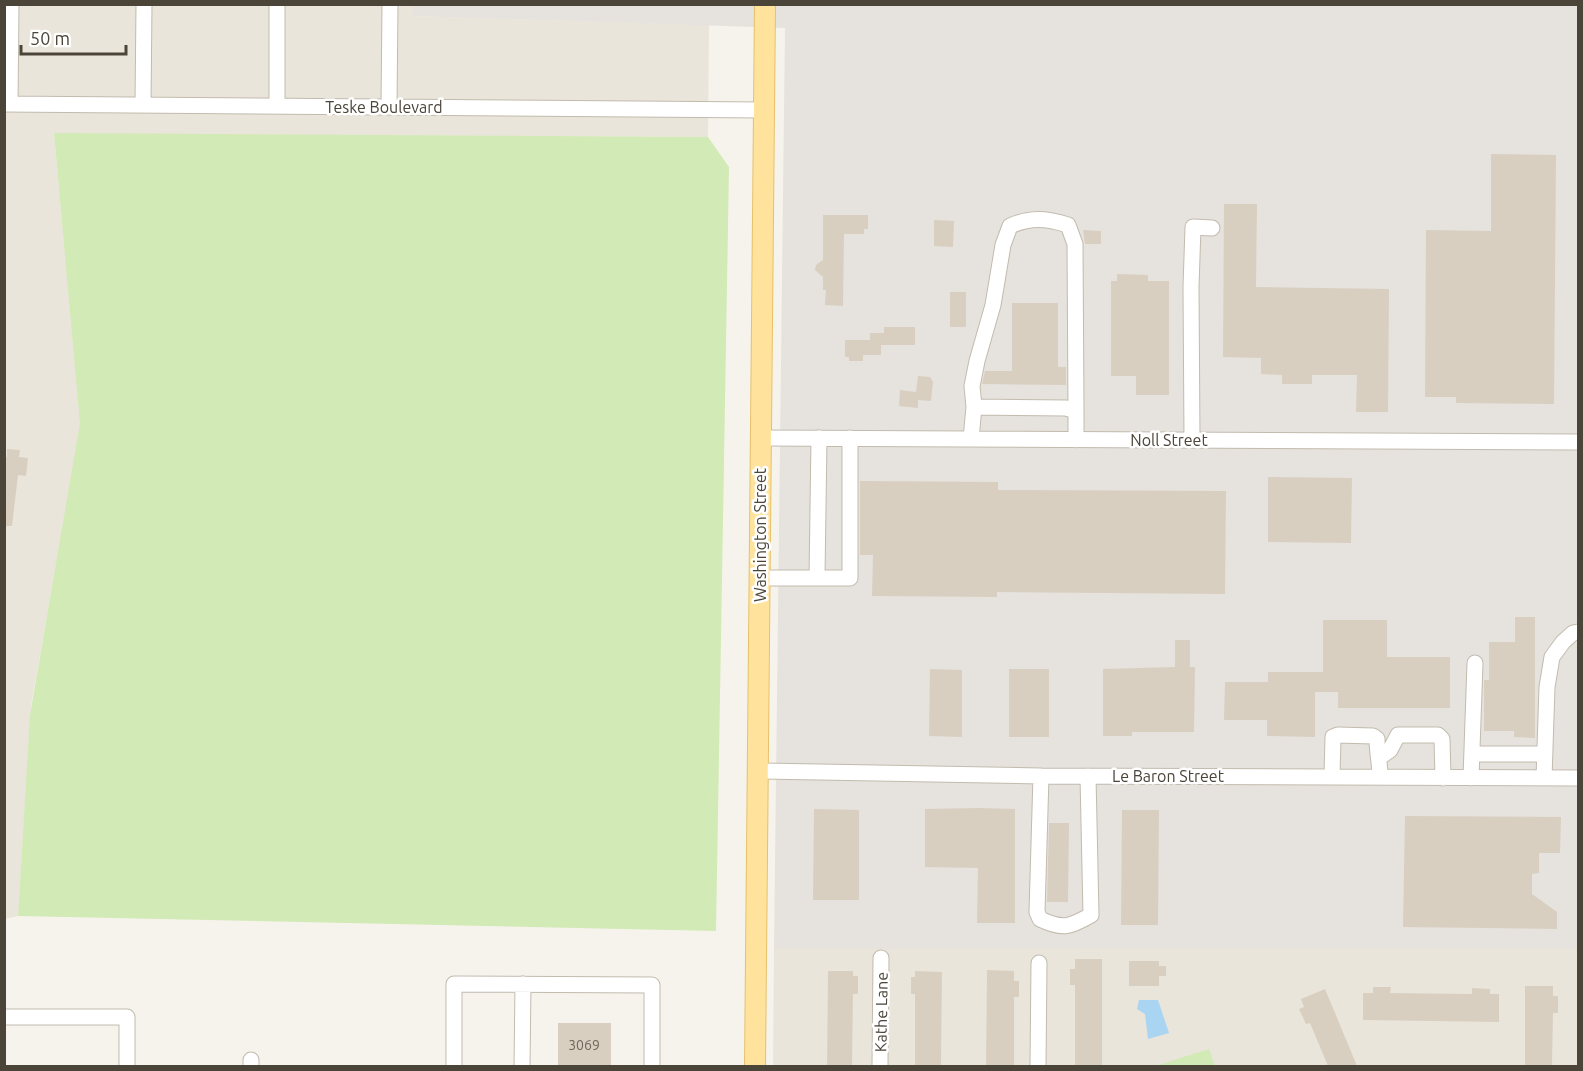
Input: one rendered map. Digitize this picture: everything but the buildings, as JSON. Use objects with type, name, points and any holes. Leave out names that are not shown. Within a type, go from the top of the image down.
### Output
[{"type":"main road","name":"Washington Street","points":[[755,1066],[765,4]]},
{"type":"street","points":[[7,104],[11,4]]},
{"type":"street","points":[[142,105],[144,4]]},
{"type":"street","points":[[277,106],[278,4]]},
{"type":"street","points":[[389,107],[390,4]]},
{"type":"street","name":"Teske Boulevard","points":[[7,104],[763,110]]},
{"type":"street","points":[[970,439],[974,407],[972,386],[993,305],[1003,245],[1010,226],[1025,219],[1050,219],[1068,225],[1075,244],[1076,440]]},
{"type":"street","points":[[1192,440],[1193,228],[1212,228]]},
{"type":"street","points":[[974,407],[1066,408],[1076,411]]},
{"type":"street","name":"Noll Street","points":[[760,438],[1578,442]]},
{"type":"street","points":[[817,578],[819,438]]},
{"type":"street","points":[[759,578],[850,578],[850,438]]},
{"type":"street","points":[[1544,778],[1547,687],[1552,657],[1563,642],[1578,632]]},
{"type":"street","points":[[1471,778],[1475,663]]},
{"type":"street","points":[[1332,777],[1334,737],[1338,735],[1377,738],[1380,777]]},
{"type":"street","points":[[1380,757],[1390,750],[1398,735],[1438,735],[1442,738],[1443,778]]},
{"type":"street","points":[[1472,754],[1545,754]]},
{"type":"street","name":"Le Baron Street","points":[[758,771],[1041,776],[1578,778]]},
{"type":"street","points":[[1041,776],[1037,912],[1040,919],[1046,922],[1068,927],[1091,915],[1088,776]]},
{"type":"street","name":"Kathe Lane","points":[[880,1066],[881,958]]},
{"type":"street","points":[[1038,1066],[1039,963]]},
{"type":"street","points":[[454,1066],[454,984],[652,985],[652,1066]]},
{"type":"street","points":[[522,1066],[523,984]]},
{"type":"street","points":[[4,1017],[127,1017],[127,1066]]},
{"type":"shaded area","points":[[413,4],[412,16],[709,25],[708,137],[54,134],[81,423],[31,706],[18,916],[5,919],[4,5]]},
{"type":"shaded area","points":[[413,4],[1578,5],[1578,949],[774,949],[785,28],[412,16]]},
{"type":"shaded area","points":[[774,949],[1578,949],[1578,1066],[773,1066]]},
{"type":"green space","points":[[54,133],[708,137],[729,167],[716,931],[18,916],[30,715],[80,423]]},
{"type":"green space","points":[[1209,1049],[1215,1066],[1155,1066]]},
{"type":"water","points":[[1139,1000],[1158,1000],[1169,1033],[1148,1039],[1145,1014],[1137,1009]]}]
